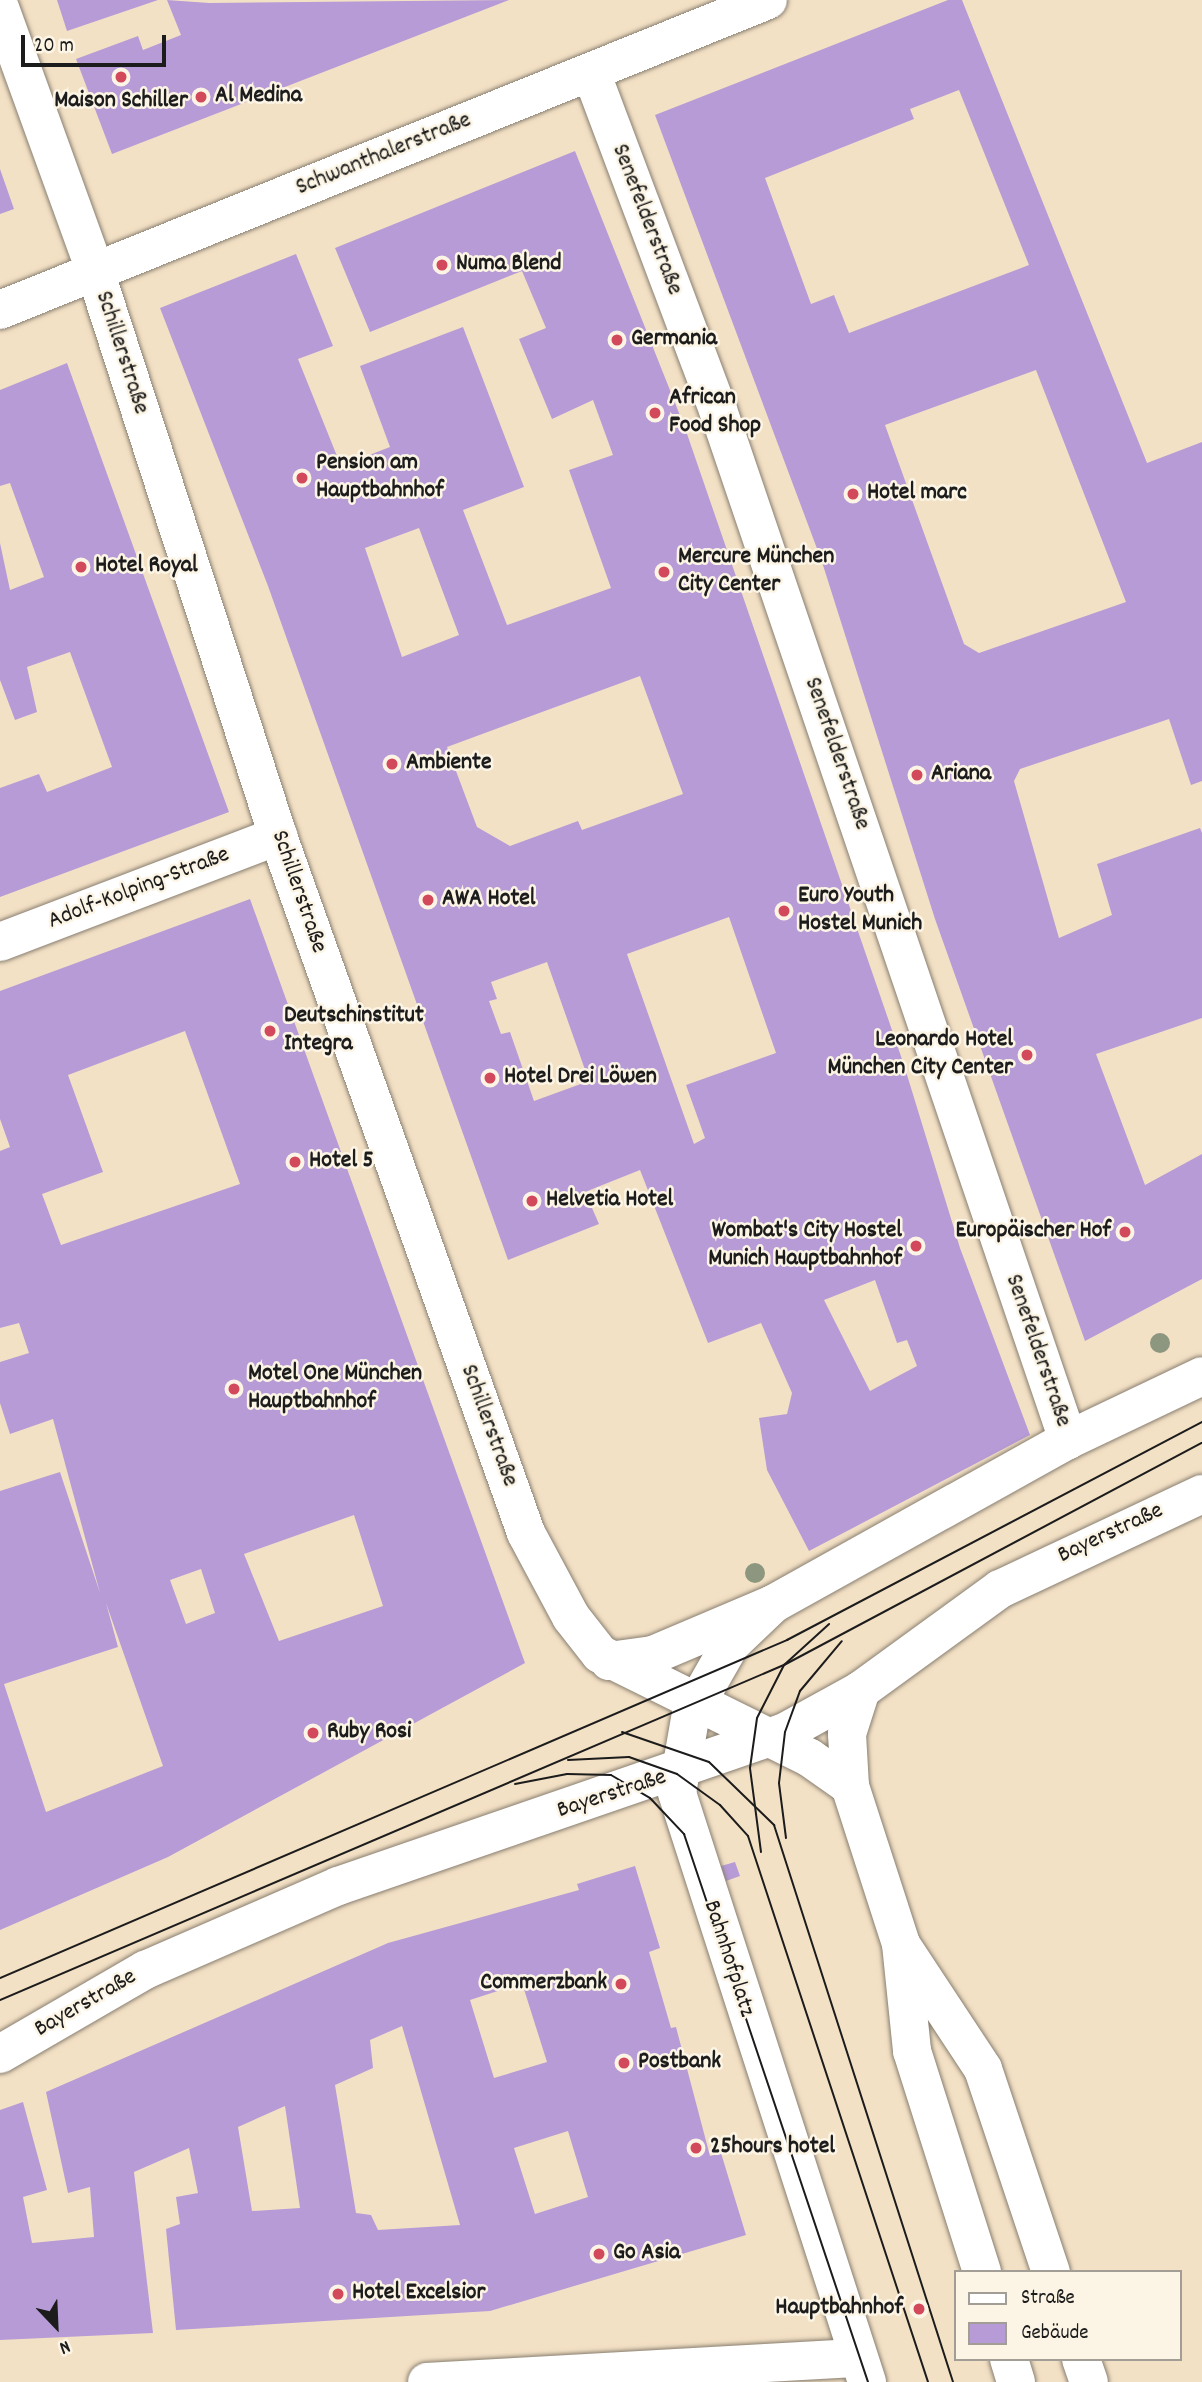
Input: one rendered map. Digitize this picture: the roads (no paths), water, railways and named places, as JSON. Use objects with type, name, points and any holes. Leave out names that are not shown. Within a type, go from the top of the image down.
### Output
[{"type":"street","name":"Schwanthalerstraße","points":[[0,310],[768,0]]},
{"type":"street","name":"Schillerstraße","points":[[0,8],[94,271],[278,835],[526,1533],[571,1617],[609,1661],[699,1700]]},
{"type":"street","name":"Senefelderstraße","points":[[591,72],[718,410],[1068,1440]]},
{"type":"street","name":"Adolf-Kolping-Straße","points":[[0,942],[278,835]]},
{"type":"street","points":[[609,1661],[653,1654],[773,1604],[1068,1440],[1202,1376]]},
{"type":"street","name":"Bayerstraße","points":[[7,2040],[133,1976],[338,1886],[677,1774],[764,1741],[861,1690],[1000,1588],[1202,1494]]},
{"type":"street","points":[[773,1604],[730,1645],[699,1700],[764,1741],[810,1758],[850,1786]]},
{"type":"street","points":[[861,1690],[847,1734],[850,1786],[901,1944],[912,2051],[981,2270]]},
{"type":"street","name":"Bahnhofplatz","points":[[699,1700],[684,1729],[677,1774],[689,1844],[862,2370]]},
{"type":"street","points":[[901,1944],[982,2069],[1050,2270]]},
{"type":"street","points":[[1010,2361],[1016,2382]]},
{"type":"street","points":[[1082,2361],[1088,2382]]},
{"type":"street","points":[[427,2382],[862,2370]]},
{"type":"tram line","points":[[0,1978],[787,1640],[1202,1422]]},
{"type":"tram line","points":[[0,2000],[784,1665],[1202,1443]]},
{"type":"tram line","points":[[761,1852],[750,1768],[757,1718],[784,1665],[829,1624]]},
{"type":"tram line","points":[[786,1838],[779,1783],[785,1732],[800,1691],[842,1641]]},
{"type":"tram line","points":[[622,1732],[709,1762],[774,1825],[953,2382]]},
{"type":"tram line","points":[[568,1760],[629,1757],[677,1774],[720,1805],[748,1836],[928,2382]]},
{"type":"tram line","points":[[515,1784],[567,1774],[611,1775],[650,1798],[684,1834],[868,2382]]},
{"type":"place","name":"Maison Schiller","points":[[121,77]]},
{"type":"place","name":"Al Medina","points":[[201,97]]},
{"type":"place","name":"Numa Blend","points":[[442,265]]},
{"type":"place","name":"Germania","points":[[617,340]]},
{"type":"place","name":"African Food Shop","points":[[655,413]]},
{"type":"place","name":"Pension am Hauptbahnhof","points":[[302,478]]},
{"type":"place","name":"Hotel marc","points":[[853,494]]},
{"type":"place","name":"Hotel Royal","points":[[81,567]]},
{"type":"place","name":"Mercure München City Center","points":[[664,572]]},
{"type":"place","name":"Ambiente","points":[[392,764]]},
{"type":"place","name":"Ariana","points":[[917,775]]},
{"type":"place","name":"AWA Hotel","points":[[428,900]]},
{"type":"place","name":"Euro Youth Hostel Munich","points":[[784,911]]},
{"type":"place","name":"Deutschinstitut Integra","points":[[270,1031]]},
{"type":"place","name":"Leonardo Hotel München City Center","points":[[1027,1055]]},
{"type":"place","name":"Hotel Drei Löwen","points":[[490,1078]]},
{"type":"place","name":"Hotel 5","points":[[295,1162]]},
{"type":"place","name":"Helvetia Hotel","points":[[532,1201]]},
{"type":"place","name":"Europäischer Hof","points":[[1125,1232]]},
{"type":"place","name":"Wombat's City Hostel Munich Hauptbahnhof","points":[[916,1246]]},
{"type":"place","name":"Motel One München Hauptbahnhof","points":[[234,1389]]},
{"type":"place","name":"Ruby Rosi","points":[[313,1733]]},
{"type":"place","name":"Commerzbank","points":[[621,1984]]},
{"type":"place","name":"Postbank","points":[[624,2063]]},
{"type":"place","name":"25hours hotel","points":[[696,2148]]},
{"type":"place","name":"Go Asia","points":[[599,2254]]},
{"type":"place","name":"Hotel Excelsior","points":[[338,2294]]},
{"type":"place","name":"Hauptbahnhof","points":[[919,2309]]}]
